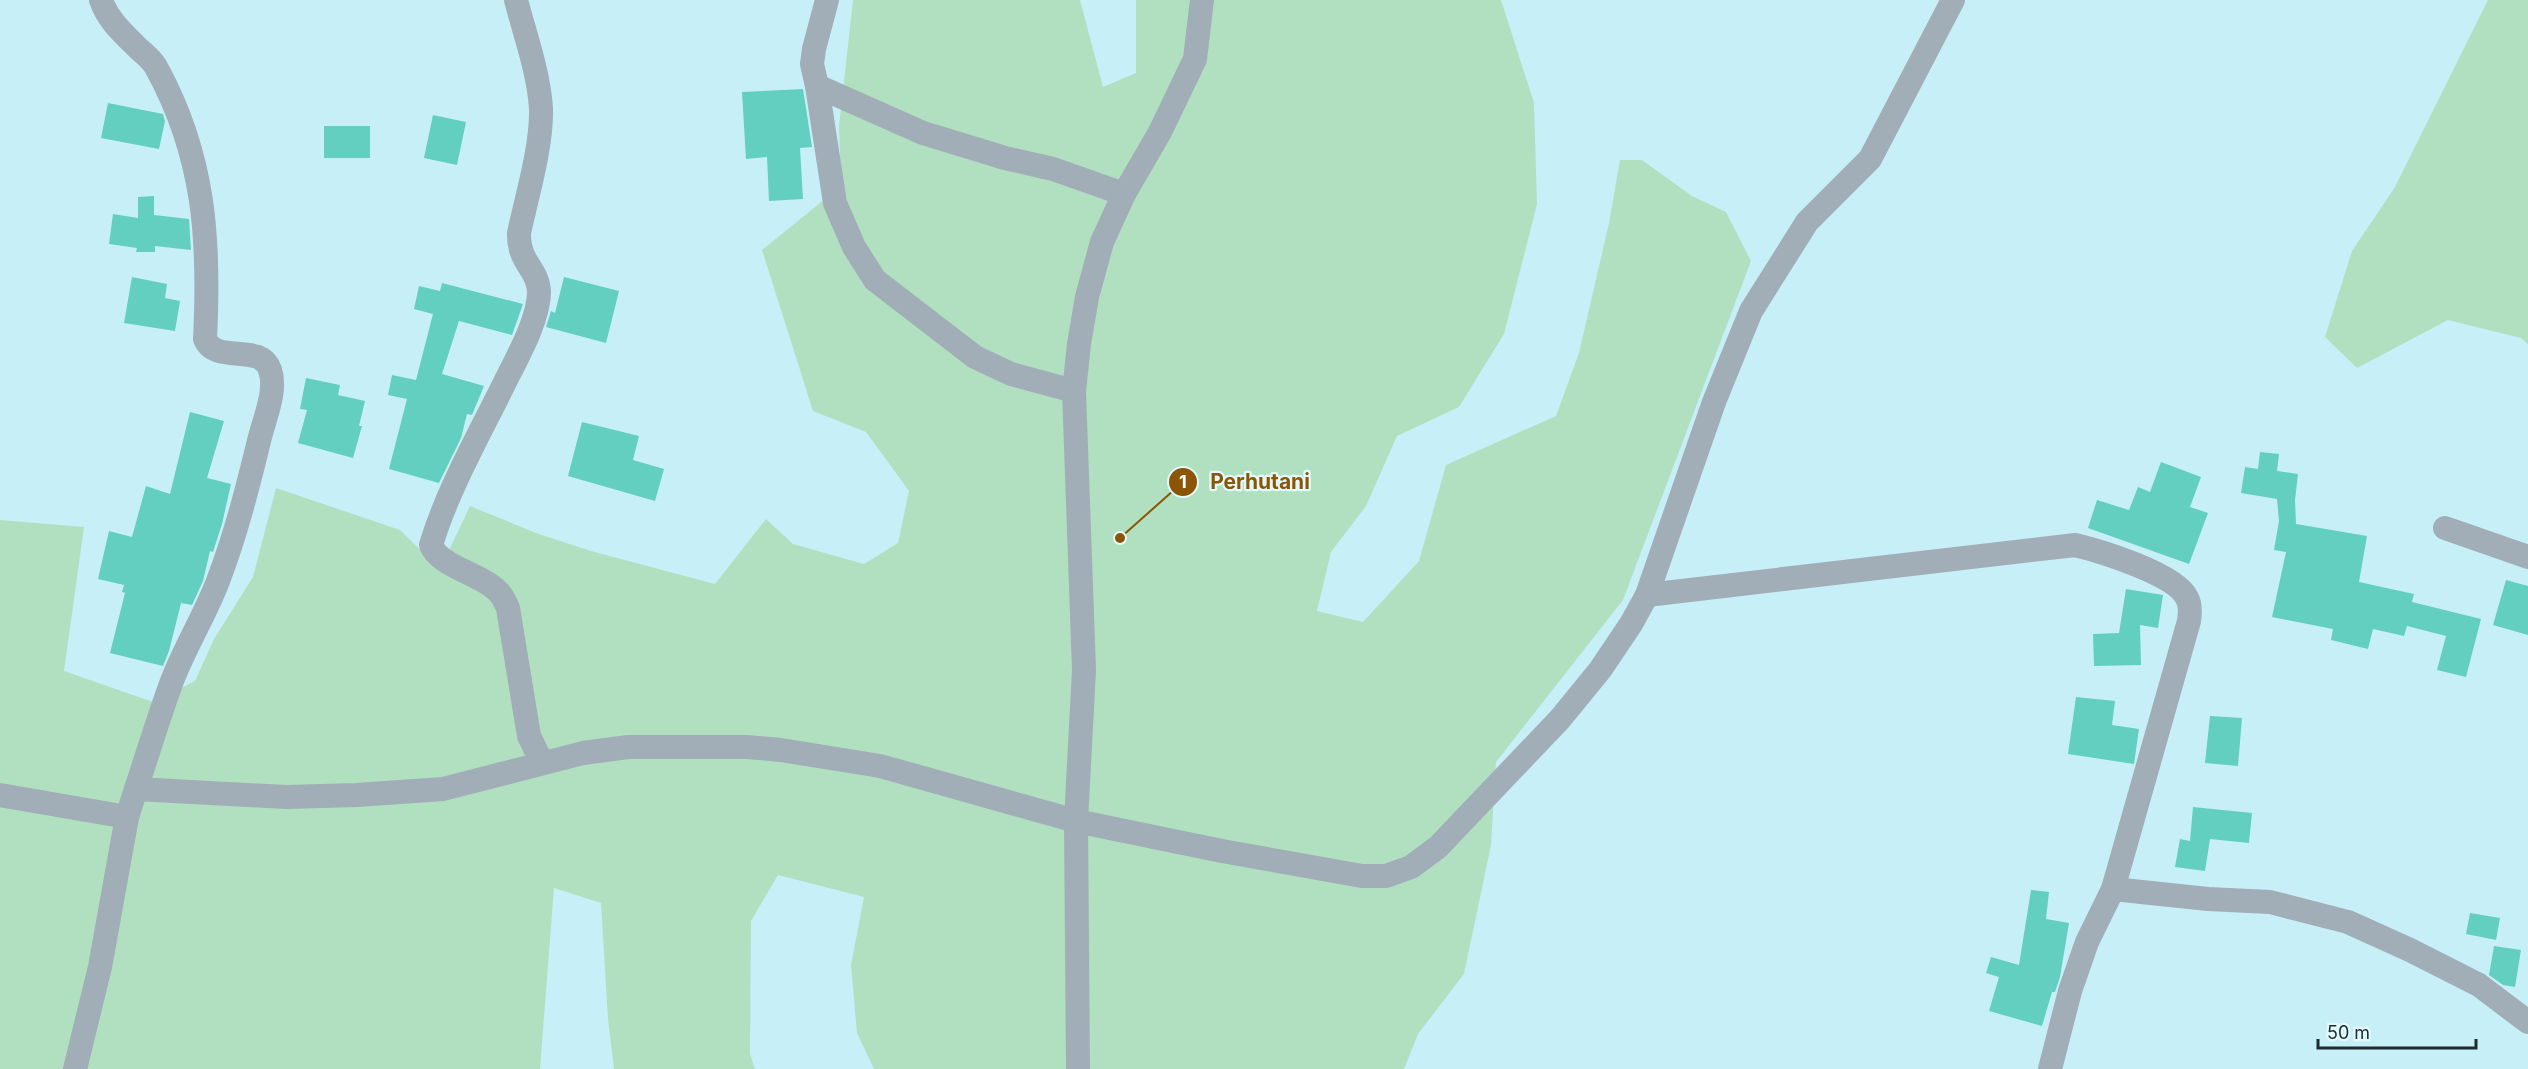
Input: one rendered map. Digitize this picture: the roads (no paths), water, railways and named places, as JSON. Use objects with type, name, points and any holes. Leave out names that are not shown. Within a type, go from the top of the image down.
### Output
[{"type":"street","points":[[75,1069],[100,967],[127,817],[173,680],[218,582],[238,522],[270,400],[272,377],[269,366],[264,361],[251,355],[216,351],[207,344],[205,339],[204,213],[193,155],[178,111],[154,63],[119,30],[101,0]]},
{"type":"street","points":[[516,0],[539,92],[541,111],[540,132],[519,233],[519,248],[535,274],[539,292],[526,340],[464,469],[431,545],[434,553],[441,558],[473,574],[500,594],[508,608],[529,736],[542,763]]},
{"type":"street","points":[[827,0],[812,64],[835,202],[854,247],[875,280],[975,357],[1011,374],[1074,391]]},
{"type":"street","points":[[1078,1069],[1076,821],[1084,670],[1074,391],[1079,344],[1087,297],[1102,242],[1124,194],[1160,132],[1190,72],[1197,46],[1202,0]]},
{"type":"street","points":[[136,789],[286,797],[357,795],[443,789],[583,753],[628,747],[781,750],[880,766],[1076,821],[1222,851],[1362,876],[1386,876],[1412,867],[1446,840],[1560,719],[1600,670],[1631,624],[1647,595],[1714,402],[1750,311],[1807,222],[1870,159],[1953,0]]},
{"type":"street","points":[[817,86],[923,133],[1005,158],[1053,169],[1124,194]]},
{"type":"street","points":[[2445,528],[2528,557]]},
{"type":"street","points":[[1647,595],[2075,545],[2106,552],[2174,585],[2188,600],[2189,621],[2113,889],[2084,951],[2070,991],[2050,1069]]},
{"type":"street","points":[[0,795],[127,817]]},
{"type":"street","points":[[2113,889],[2208,899],[2270,902],[2348,922],[2479,985],[2528,1022]]},
{"type":"place","name":"Perhutani","points":[[1120,538]]}]
